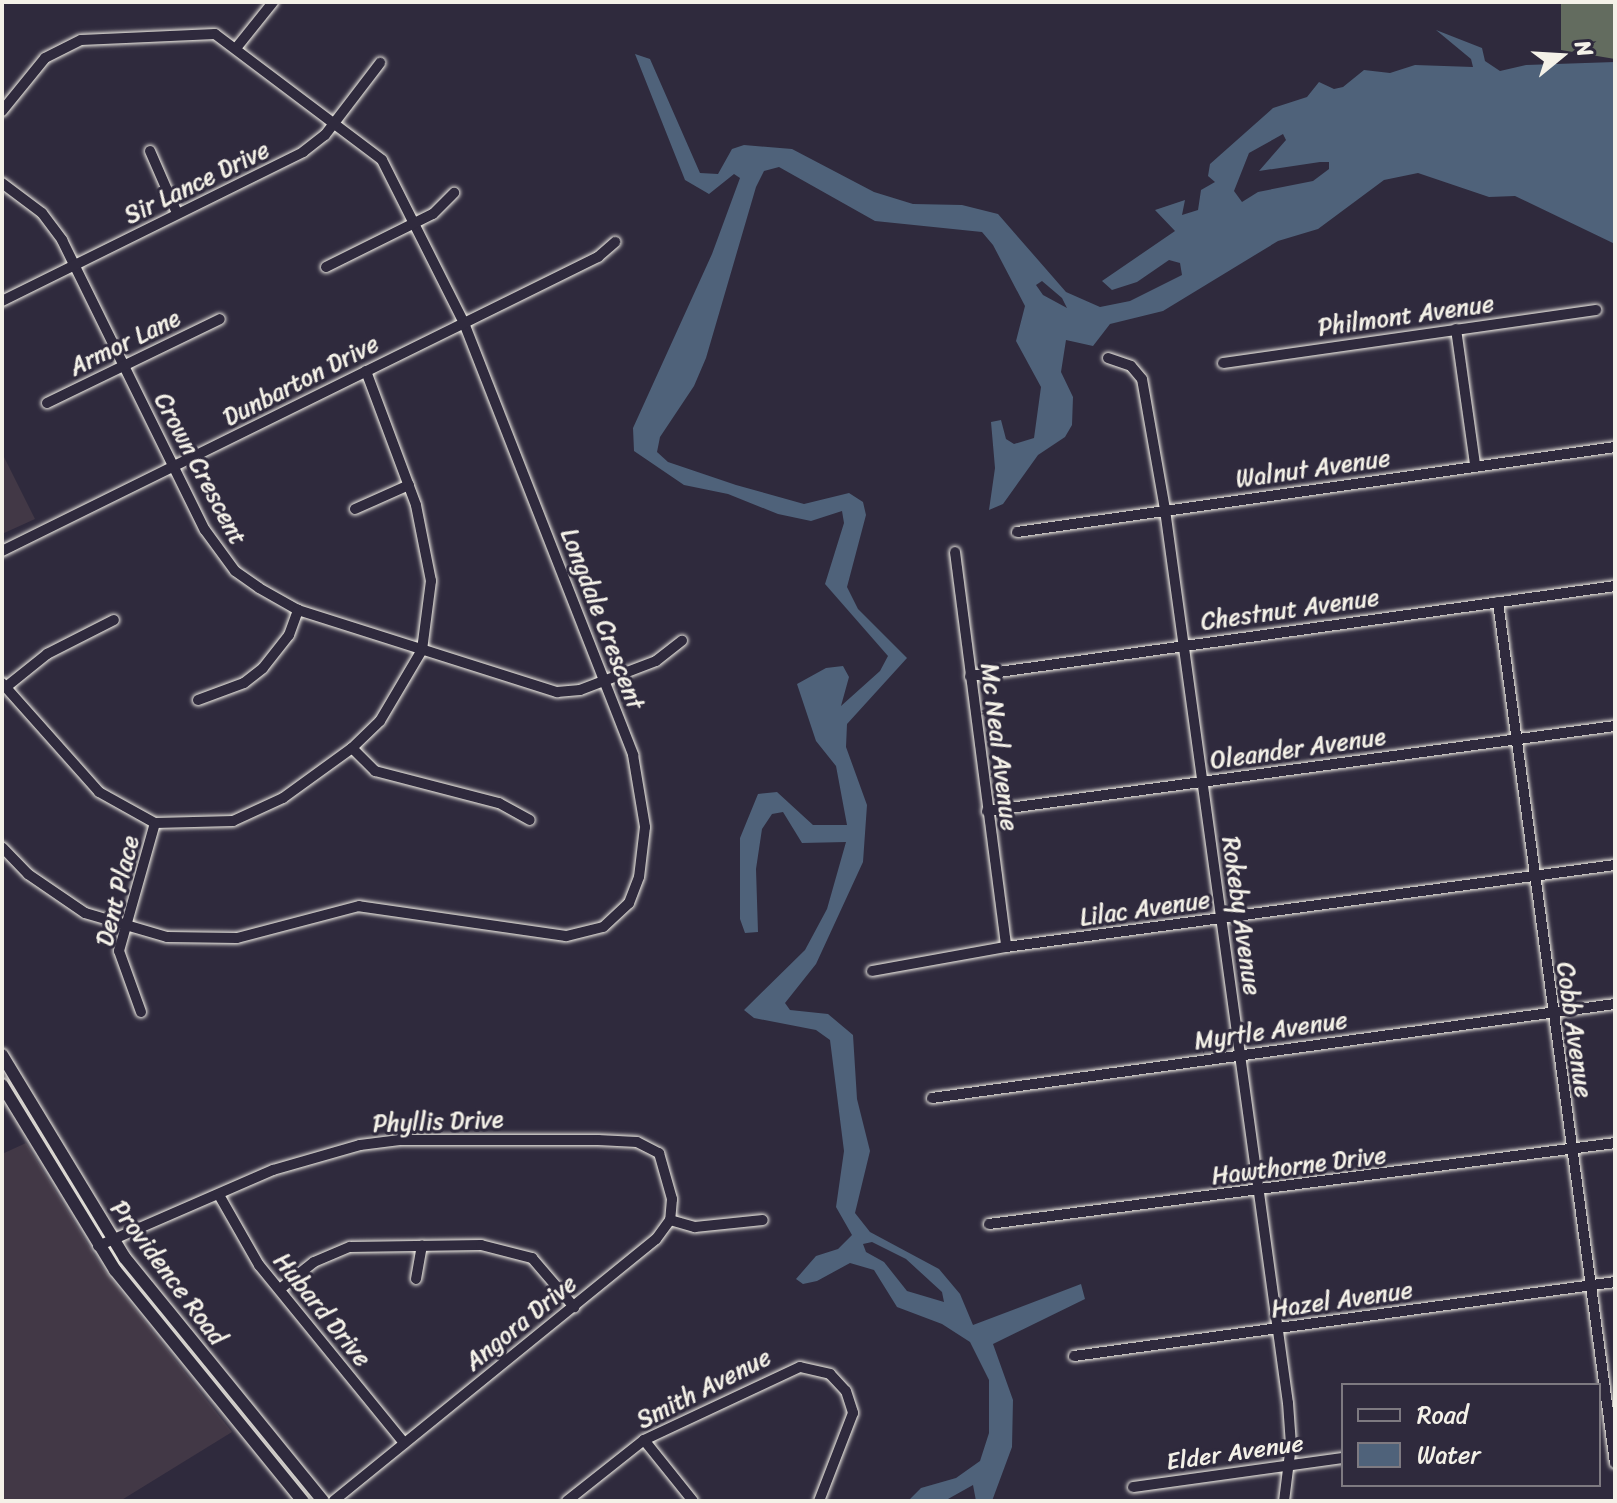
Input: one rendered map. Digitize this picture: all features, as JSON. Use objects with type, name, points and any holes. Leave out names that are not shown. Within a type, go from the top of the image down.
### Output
[{"type":"main road","name":"Providence Road","points":[[2,1055],[115,1243],[323,1501]]},
{"type":"main road","name":"Providence Road","points":[[2,1085],[98,1246],[152,1320],[303,1501]]},
{"type":"street","points":[[237,47],[273,2]]},
{"type":"street","name":"Longdale Crescent","points":[[2,111],[45,58],[81,40],[198,32],[215,34],[237,47],[382,160],[464,323],[640,779],[645,827],[634,892],[623,912],[603,927],[566,936],[359,906],[237,938],[178,938],[126,928],[58,897],[2,847]]},
{"type":"street","name":"Sir Lance Drive","points":[[2,301],[293,159],[334,121],[380,63]]},
{"type":"street","points":[[150,151],[177,213]]},
{"type":"street","name":"Crown Crescent","points":[[2,183],[42,213],[76,265],[205,530],[235,571],[298,610],[557,692],[604,681],[656,661],[682,641]]},
{"type":"street","points":[[326,267],[416,223],[443,207],[454,193]]},
{"type":"street","name":"Dunbarton Drive","points":[[2,551],[598,257],[615,242]]},
{"type":"street","name":"Philmont Avenue","points":[[1223,363],[1596,310]]},
{"type":"street","name":"Armor Lane","points":[[47,403],[220,319]]},
{"type":"street","points":[[1456,329],[1475,465]]},
{"type":"street","name":"Rokeby Avenue","points":[[1108,358],[1131,366],[1142,379],[1165,510],[1181,645],[1278,1329],[1290,1466],[1284,1501]]},
{"type":"street","points":[[114,620],[47,654],[4,685],[99,792],[155,823],[233,821],[283,798],[352,748],[380,721],[422,650],[430,561],[409,485],[366,371]]},
{"type":"street","name":"Walnut Avenue","points":[[1017,532],[1615,447]]},
{"type":"street","points":[[355,509],[409,485]]},
{"type":"street","name":"Mc Neal Avenue","points":[[955,552],[1006,947]]},
{"type":"street","name":"Chestnut Avenue","points":[[970,676],[1615,586]]},
{"type":"street","name":"Cobb Avenue","points":[[1498,602],[1532,876],[1615,1463]]},
{"type":"street","points":[[198,700],[244,683],[263,668],[289,635],[298,610]]},
{"type":"street","name":"Oleander Avenue","points":[[987,811],[1615,726]]},
{"type":"street","points":[[352,748],[375,771],[499,803],[530,820]]},
{"type":"street","name":"Dent Place","points":[[141,1012],[119,951],[155,823]]},
{"type":"street","name":"Lilac Avenue","points":[[872,971],[1006,947],[1615,865]]},
{"type":"street","name":"Myrtle Avenue","points":[[932,1098],[1615,1004]]},
{"type":"street","name":"Phyllis Drive","points":[[98,1246],[115,1243],[319,1153],[400,1140],[598,1140],[654,1148],[670,1184],[670,1220]]},
{"type":"street","name":"Hawthorne Drive","points":[[989,1224],[1259,1192],[1615,1143]]},
{"type":"street","name":"Hubard Drive","points":[[219,1195],[246,1247],[404,1443]]},
{"type":"street","points":[[670,1220],[695,1227],[763,1220]]},
{"type":"street","name":"Angora Drive","points":[[334,1501],[647,1247],[670,1220]]},
{"type":"street","points":[[280,1289],[329,1253],[371,1244],[481,1245],[521,1253],[544,1267],[574,1307]]},
{"type":"street","points":[[416,1279],[422,1246]]},
{"type":"street","name":"Hazel Avenue","points":[[1074,1356],[1615,1282]]},
{"type":"street","name":"Smith Avenue","points":[[567,1501],[644,1440],[780,1372],[814,1367],[830,1374],[846,1391],[852,1425],[819,1501]]},
{"type":"street","points":[[644,1440],[693,1501]]},
{"type":"street","name":"Elder Avenue","points":[[1133,1487],[1341,1458]]},
{"type":"shaded area","points":[[2,453],[35,519],[2,534]]},
{"type":"shaded area","points":[[26,1143],[101,1266],[232,1432],[120,1501],[2,1501],[2,1154]]},
{"type":"green space","points":[[1561,2],[1615,2],[1615,59],[1561,50]]},
{"type":"water","points":[[1436,30],[1482,48],[1485,61],[1500,71],[1526,65],[1615,62],[1615,244],[1515,196],[1489,197],[1418,173],[1384,180],[1318,229],[1278,241],[1163,311],[1110,324],[1093,346],[1066,340],[1061,372],[1073,397],[1072,425],[1065,437],[1038,455],[1003,504],[989,510],[995,468],[991,422],[1001,420],[1006,439],[1014,444],[1034,438],[1041,387],[1016,341],[1025,306],[993,245],[982,232],[875,221],[779,167],[764,171],[756,187],[706,358],[694,386],[660,437],[657,452],[668,462],[804,504],[849,493],[863,502],[866,515],[847,587],[858,609],[907,658],[847,724],[846,747],[867,805],[863,862],[816,964],[785,1003],[790,1010],[828,1014],[853,1035],[857,1099],[870,1151],[855,1213],[870,1232],[939,1269],[960,1294],[973,1325],[1081,1284],[1085,1299],[993,1344],[1013,1400],[1012,1447],[992,1501],[976,1501],[973,1485],[948,1499],[908,1501],[921,1488],[956,1478],[980,1461],[989,1433],[989,1380],[970,1342],[942,1324],[897,1307],[874,1270],[850,1263],[817,1281],[803,1284],[796,1279],[816,1256],[838,1249],[852,1235],[836,1207],[844,1151],[830,1040],[816,1030],[754,1018],[744,1010],[805,950],[827,909],[846,842],[802,843],[783,812],[772,814],[762,829],[756,869],[758,932],[745,933],[740,919],[740,838],[758,794],[777,792],[813,825],[847,825],[836,766],[816,741],[797,684],[826,668],[843,666],[849,677],[841,706],[880,671],[888,656],[825,584],[844,523],[842,511],[811,521],[778,514],[728,494],[684,485],[634,451],[633,428],[712,254],[740,178],[734,174],[709,194],[685,180],[635,54],[650,59],[700,173],[718,174],[732,149],[744,145],[792,149],[874,192],[913,204],[962,205],[998,214],[1066,292],[1100,307],[1130,301],[1182,275],[1180,263],[1169,260],[1137,282],[1112,290],[1102,281],[1175,231],[1155,210],[1185,200],[1182,215],[1198,210],[1201,190],[1215,182],[1208,176],[1210,164],[1273,108],[1307,97],[1319,82],[1334,89],[1343,87],[1364,70],[1390,73],[1415,65],[1473,67],[1471,59]],"holes":[[[1283,134],[1286,140],[1259,171],[1320,162],[1329,162],[1329,169],[1313,181],[1258,192],[1242,202],[1234,191],[1249,153]],[[1042,281],[1062,298],[1067,308],[1043,295],[1036,285]],[[872,1242],[906,1259],[942,1292],[944,1302],[907,1291],[884,1262],[866,1252],[863,1244]]]}]
